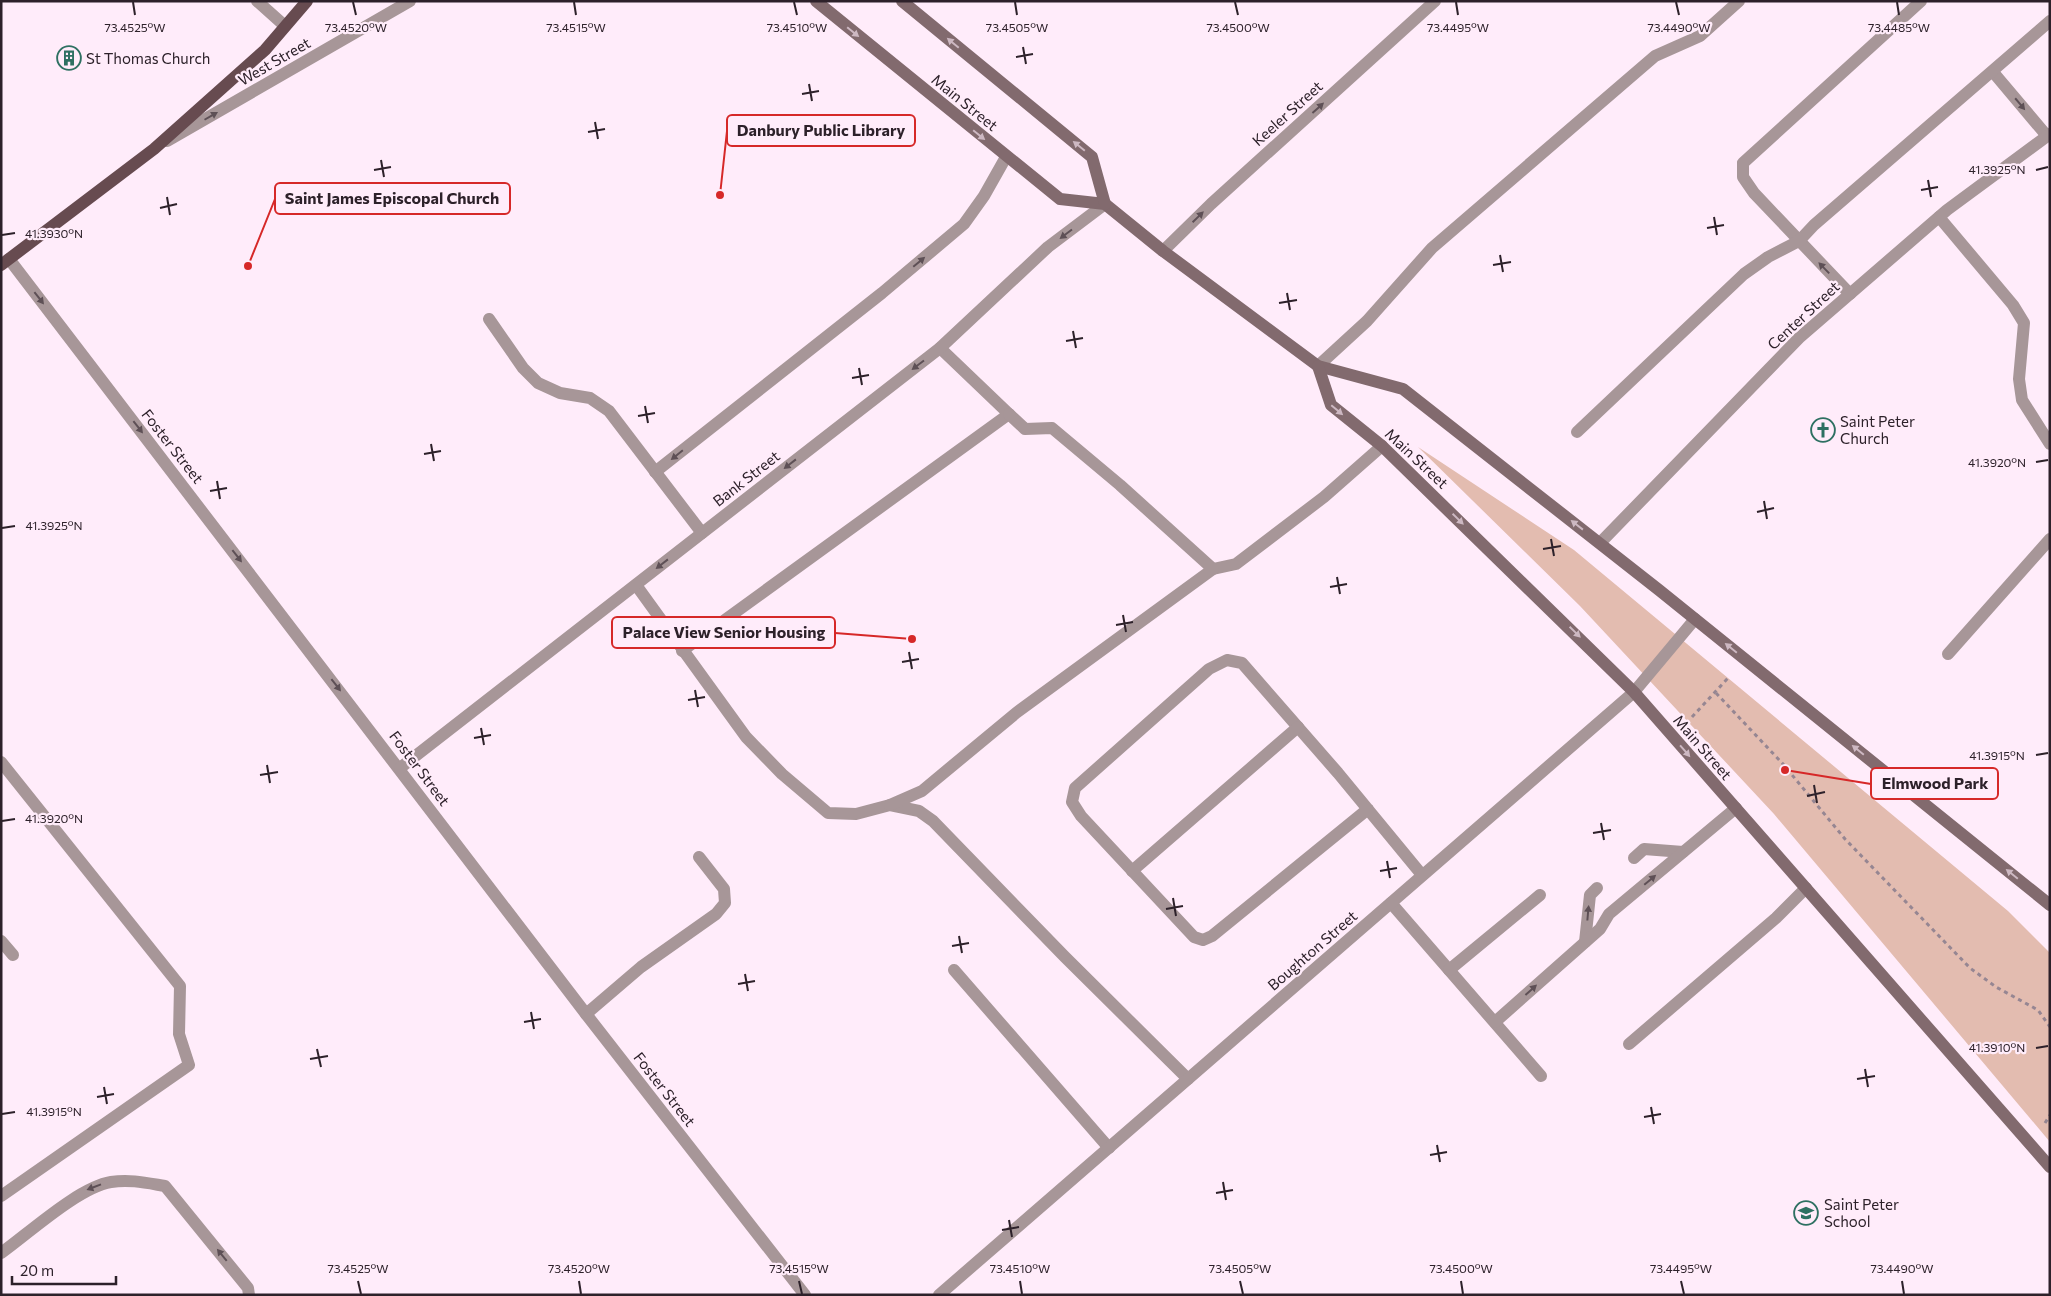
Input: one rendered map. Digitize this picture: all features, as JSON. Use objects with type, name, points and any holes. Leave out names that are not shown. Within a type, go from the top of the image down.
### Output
[{"type":"main road","name":"West Street","points":[[5,262],[154,149],[265,50],[307,1]]},
{"type":"main road","name":"Main Street","points":[[816,1],[1060,199],[1105,204]]},
{"type":"main road","points":[[902,1],[1092,157],[1105,204],[1163,251],[1318,366],[1403,389],[1600,543],[2050,905]]},
{"type":"main road","name":"Main Street","points":[[1318,366],[1331,405],[1382,446],[1634,692],[2050,1167]]},
{"type":"street","points":[[257,1],[285,26]]},
{"type":"street","name":"West Street","points":[[154,149],[410,1]]},
{"type":"street","name":"Keeler Street","points":[[1163,251],[1436,1]]},
{"type":"street","points":[[1318,366],[1367,322],[1432,248],[1655,56],[1700,36],[1739,1]]},
{"type":"street","points":[[1850,294],[1754,194],[1743,177],[1743,163],[1921,1]]},
{"type":"street","points":[[1577,432],[1744,274],[1768,257],[1799,241],[1814,225],[2050,21]]},
{"type":"street","points":[[1993,72],[2049,135]]},
{"type":"street","name":"Center Street","points":[[1600,543],[1799,338],[1939,217],[2049,135]]},
{"type":"street","points":[[655,472],[882,293],[964,224],[984,196],[1006,157]]},
{"type":"street","name":"Bank Street","points":[[400,768],[940,348],[1048,246],[1105,204]]},
{"type":"street","points":[[1939,217],[2013,305],[2024,323],[2019,379],[2022,400],[2050,444]]},
{"type":"street","name":"Foster Street","points":[[5,262],[400,768],[586,1014],[805,1295]]},
{"type":"street","points":[[489,319],[523,368],[538,383],[560,393],[590,398],[609,411],[702,533]]},
{"type":"street","points":[[940,348],[1025,429],[1052,428],[1120,484],[1213,569]]},
{"type":"street","points":[[682,651],[1009,414]]},
{"type":"street","points":[[636,584],[682,651],[746,737],[782,774],[828,813],[856,814],[890,805],[922,791],[1016,713],[1213,569],[1236,564],[1302,514],[1382,446]]},
{"type":"street","points":[[1948,654],[2050,539]]},
{"type":"street","name":"Boughton Street","points":[[939,1295],[1634,692],[1695,619]]},
{"type":"street","points":[[1368,809],[1212,936],[1203,940],[1194,937],[1081,816],[1072,802],[1075,788],[1209,669],[1227,660],[1242,663],[1368,809],[1422,875]]},
{"type":"street","points":[[1132,871],[1298,727]]},
{"type":"street","points":[[1,762],[180,986],[179,1034],[189,1064],[1,1196]]},
{"type":"street","points":[[890,805],[919,811],[934,821],[1065,957],[1188,1079]]},
{"type":"street","points":[[1495,1022],[1600,929],[1609,914],[1736,808]]},
{"type":"street","points":[[1634,858],[1644,850],[1683,852]]},
{"type":"street","points":[[586,1014],[641,967],[716,914],[725,903],[724,889],[699,857]]},
{"type":"street","points":[[1585,942],[1590,895],[1597,888]]},
{"type":"street","points":[[1629,1044],[1776,918],[1806,888]]},
{"type":"street","points":[[1449,970],[1540,895]]},
{"type":"street","points":[[1391,903],[1541,1076]]},
{"type":"street","points":[[1,942],[13,955]]},
{"type":"street","points":[[954,970],[1109,1148]]},
{"type":"street","points":[[1,1253],[89,1188],[111,1182],[137,1181],[165,1186],[248,1288],[249,1295]]},
{"type":"path","points":[[1692,717],[1728,678]]},
{"type":"path","points":[[1716,693],[1783,764],[1845,839],[1970,968],[1996,987],[2038,1010],[2050,1027]]},
{"type":"shaded area","points":[[1418,447],[1574,550],[2008,911],[2050,953],[2050,1142],[1774,814],[1580,606]]},
{"type":"place","name":"St Thomas Church","points":[[69,58]]},
{"type":"place","name":"Danbury Public Library","points":[[720,195]]},
{"type":"place","name":"Saint James Episcopal Church","points":[[248,266]]},
{"type":"place","name":"Saint Peter Church","points":[[1823,430]]},
{"type":"place","name":"Palace View Senior Housing","points":[[912,639]]},
{"type":"place","name":"Elmwood Park","points":[[1785,770]]},
{"type":"place","name":"Saint Peter School","points":[[1806,1213]]}]
